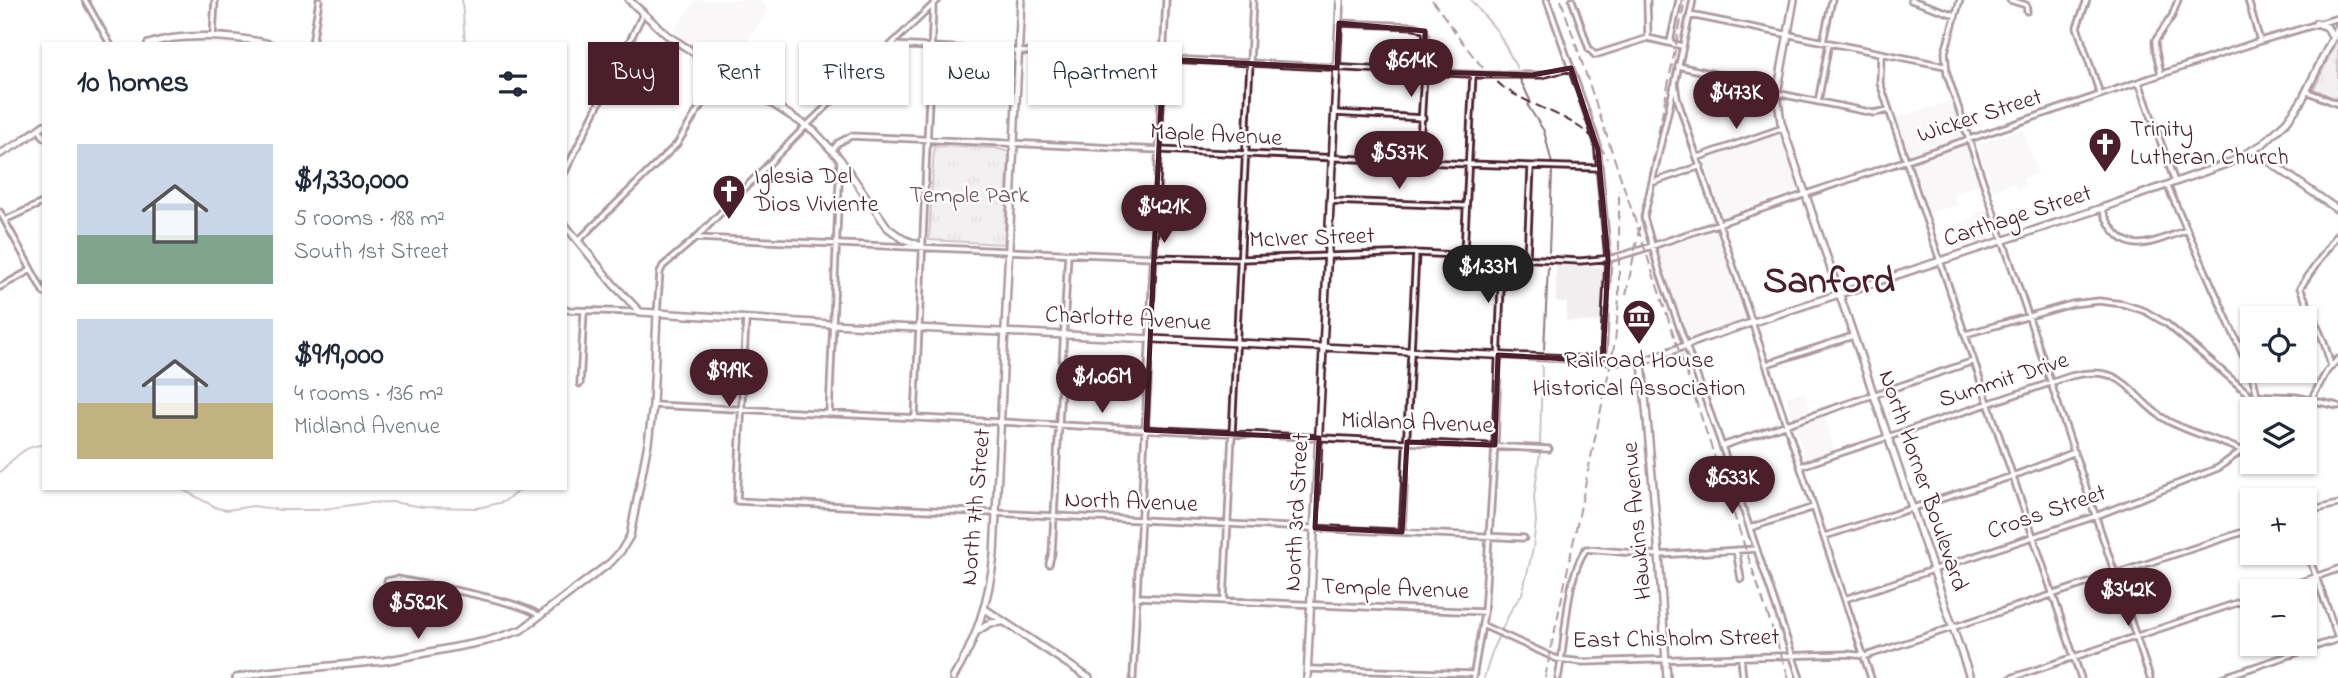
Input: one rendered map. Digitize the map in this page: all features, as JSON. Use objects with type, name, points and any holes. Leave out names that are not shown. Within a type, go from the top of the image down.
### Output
[{"type":"street","points":[[85,0],[109,42]]},
{"type":"street","points":[[213,38],[215,0]]},
{"type":"street","points":[[312,42],[319,0]]},
{"type":"street","points":[[629,0],[667,35],[693,52]]},
{"type":"street","points":[[894,42],[938,0]]},
{"type":"street","name":"North 7th Street","points":[[953,678],[985,609],[993,569],[1021,0]]},
{"type":"street","points":[[1164,42],[1166,0]]},
{"type":"street","points":[[1224,600],[1253,0]]},
{"type":"street","name":"North 3rd Street","points":[[1307,678],[1340,0]]},
{"type":"street","points":[[1547,0],[1597,142],[1608,259],[1603,361]]},
{"type":"street","points":[[1572,0],[1593,54],[1599,55],[1648,38],[1682,46]]},
{"type":"street","points":[[1647,0],[1648,38]]},
{"type":"street","points":[[1670,42],[1679,0]]},
{"type":"street","points":[[1693,0],[1644,217],[1651,246],[1723,446],[1800,678]]},
{"type":"street","points":[[1777,93],[1794,0]]},
{"type":"street","points":[[1823,42],[1832,0]]},
{"type":"street","points":[[1911,0],[1955,15]]},
{"type":"street","points":[[1960,0],[1945,52],[1945,66],[2150,678]]},
{"type":"street","points":[[2010,0],[2026,5],[2027,11]]},
{"type":"street","points":[[2087,0],[2077,27],[2100,95]]},
{"type":"street","points":[[2161,74],[2155,41],[2172,16],[2178,0]]},
{"type":"street","points":[[2248,0],[2260,41]]},
{"type":"street","points":[[931,42],[933,5]]},
{"type":"street","points":[[567,168],[643,14]]},
{"type":"street","points":[[1689,15],[1945,66]]},
{"type":"street","name":"Wicker Street","points":[[1634,251],[2260,41],[2338,18]]},
{"type":"street","points":[[1339,23],[1423,28],[1426,37],[1419,162]]},
{"type":"street","points":[[2316,23],[2327,27],[2333,38]]},
{"type":"street","name":"Carthage Street","points":[[1685,345],[2214,169],[2253,150],[2281,128],[2306,91],[2338,27]]},
{"type":"street","points":[[158,42],[179,38],[251,42]]},
{"type":"street","points":[[1818,102],[1829,43]]},
{"type":"street","points":[[1014,52],[1028,52]]},
{"type":"street","points":[[1881,54],[1880,82],[2081,678]]},
{"type":"street","points":[[1182,60],[1473,74],[1532,75],[1571,68]]},
{"type":"street","points":[[1678,66],[1719,75],[1745,86],[1818,102],[1874,113],[1889,110]]},
{"type":"street","points":[[1464,254],[1473,74]]},
{"type":"street","points":[[2139,82],[2175,182]]},
{"type":"street","points":[[1675,83],[1871,678]]},
{"type":"street","points":[[2306,91],[2338,104]]},
{"type":"street","name":"North Horner Boulevard","points":[[1777,93],[1778,112],[1838,295],[1970,678]]},
{"type":"street","points":[[579,240],[677,144],[701,105]]},
{"type":"street","points":[[774,105],[806,126],[833,150],[888,229],[903,239],[922,246]]},
{"type":"street","points":[[236,678],[266,672],[384,661],[487,641],[521,630],[616,557],[629,536],[649,443],[660,272],[663,266],[696,238],[828,105]]},
{"type":"street","points":[[915,418],[929,105]]},
{"type":"street","points":[[1133,678],[1161,105]]},
{"type":"street","points":[[1335,113],[1423,118]]},
{"type":"street","points":[[0,153],[42,127]]},
{"type":"street","points":[[1698,157],[1783,128]]},
{"type":"street","name":"Maple Avenue","points":[[833,150],[838,143],[851,136],[1531,167],[1599,166]]},
{"type":"street","points":[[2253,150],[2338,210]]},
{"type":"street","points":[[829,414],[840,159]]},
{"type":"street","points":[[1652,183],[1701,166]]},
{"type":"street","points":[[1527,258],[1531,167]]},
{"type":"street","points":[[2167,185],[2252,375],[2259,397]]},
{"type":"street","points":[[1331,201],[1466,206]]},
{"type":"street","points":[[5,220],[42,203]]},
{"type":"street","points":[[2102,208],[2115,233],[2124,242],[2132,245],[2143,245],[2187,230]]},
{"type":"street","points":[[0,212],[42,289]]},
{"type":"street","points":[[567,227],[613,284],[640,312]]},
{"type":"street","points":[[2331,366],[2324,342],[2300,288],[2338,233]]},
{"type":"street","name":"McIver Street","points":[[696,238],[1241,259],[1416,253],[1580,261],[1608,259],[1634,251]]},
{"type":"street","points":[[1402,532],[1416,253]]},
{"type":"street","points":[[1049,564],[1052,553],[1068,254]]},
{"type":"street","points":[[1308,669],[1474,676],[1484,611],[1489,537],[1502,257]]},
{"type":"street","points":[[0,287],[31,270]]},
{"type":"street","points":[[1966,334],[2072,304],[2099,301],[2134,307],[2167,324],[2250,395],[2284,397]]},
{"type":"street","name":"Charlotte Avenue","points":[[567,310],[1603,361],[1642,362],[1685,345]]},
{"type":"street","points":[[580,384],[584,312]]},
{"type":"street","points":[[741,410],[746,319]]},
{"type":"street","points":[[1767,365],[1853,336]]},
{"type":"street","points":[[2313,397],[2338,359]]},
{"type":"street","points":[[1723,446],[1974,361]]},
{"type":"street","name":"Hawkins Avenue","points":[[1642,362],[1667,678]]},
{"type":"street","name":"Summit Drive","points":[[1801,466],[2052,383],[2084,373],[2098,372],[2127,385],[2167,420],[2240,450]]},
{"type":"street","points":[[2317,401],[2338,406]]},
{"type":"street","name":"Midland Avenue","points":[[653,405],[1549,449]]},
{"type":"street","name":"North Avenue","points":[[741,410],[737,501],[1524,538]]},
{"type":"street","points":[[1824,536],[2013,476],[2075,452]]},
{"type":"street","name":"Cross Street","points":[[1845,599],[2096,516],[2218,468],[2240,453]]},
{"type":"street","points":[[2317,509],[2338,504]]},
{"type":"street","points":[[1750,528],[1814,507]]},
{"type":"street","name":"East Chisholm Street","points":[[1482,625],[1562,660],[1863,656],[2240,533]]},
{"type":"street","points":[[1558,678],[1563,634],[1578,559],[1586,550],[1659,555],[1756,549]]},
{"type":"street","points":[[1736,550],[1741,579]]},
{"type":"street","points":[[2221,678],[2338,638],[2312,565]]},
{"type":"street","points":[[2308,579],[2338,569]]},
{"type":"street","points":[[387,581],[397,579],[506,603],[530,609],[540,617]]},
{"type":"street","name":"Temple Avenue","points":[[1136,597],[1484,611]]},
{"type":"street","points":[[2011,678],[2240,602]]},
{"type":"street","points":[[985,609],[1089,678]]},
{"type":"street","points":[[976,632],[990,623],[1005,622]]},
{"type":"street","points":[[1741,658],[1743,678]]},
{"type":"highlighted area","points":[[1339,23],[1425,31],[1424,72],[1532,75],[1571,68],[1598,150],[1608,259],[1603,361],[1498,355],[1495,445],[1407,442],[1402,532],[1315,528],[1319,438],[1146,430],[1163,59],[1337,68]]},
{"type":"shaded area","points":[[696,0],[762,0],[768,10],[747,42],[693,42],[693,45],[673,31]]},
{"type":"shaded area","points":[[1950,101],[1982,184],[1954,194],[1957,205],[1929,213],[1897,118]]},
{"type":"shaded area","points":[[2023,129],[2038,174],[2023,179],[2025,187],[2017,190],[2014,183],[1993,190],[1978,144]]},
{"type":"shaded area","points":[[1780,134],[1800,190],[1722,216],[1704,159]]},
{"type":"shaded area","points":[[1991,208],[1998,233],[1961,247],[1955,225],[1975,218],[1974,213]]},
{"type":"shaded area","points":[[1713,229],[1720,233],[1746,323],[1688,341],[1657,250],[1660,246]]},
{"type":"shaded area","points":[[1556,265],[1603,267],[1601,322],[1566,321],[1567,303],[1556,301]]},
{"type":"shaded area","points":[[1804,391],[1813,420],[1825,417],[1836,453],[1807,463],[1786,397]]},
{"type":"green space","points":[[2338,37],[2338,100],[2314,89]]},
{"type":"green space","name":"Temple Park","points":[[934,146],[995,148],[1009,152],[1004,244],[929,240]]},
{"type":"waterway","points":[[462,0],[465,42]]},
{"type":"waterway","points":[[1471,0],[1498,32],[1517,68]]},
{"type":"waterway","points":[[1520,79],[1530,100],[1528,106],[1544,131],[1552,164]]},
{"type":"waterway","points":[[1549,252],[1552,172]]},
{"type":"waterway","points":[[1544,349],[1548,267]]},
{"type":"waterway","points":[[1540,445],[1542,366]]},
{"type":"waterway","points":[[0,472],[25,450],[42,445]]},
{"type":"waterway","points":[[1484,678],[1494,646],[1522,594],[1533,549],[1536,521],[1534,497],[1540,452]]},
{"type":"waterway","points":[[184,490],[217,508],[227,510],[253,506],[281,510],[317,510],[392,502],[423,507],[478,508],[503,502],[520,490]]},
{"type":"railway","points":[[1432,0],[1493,78],[1516,95],[1588,134],[1599,145],[1607,159]]},
{"type":"railway","points":[[1561,0],[1789,678]]},
{"type":"railway","points":[[1626,295],[1685,0]]},
{"type":"railway","points":[[1545,678],[1615,342],[1619,299],[1619,190]]},
{"type":"place","name":"Trinity Lutheran Church","points":[[2105,174]]},
{"type":"place","name":"Iglesia Del Dios Viviente","points":[[729,221]]},
{"type":"place","name":"Railroad House Historical Association","points":[[1639,346]]},
{"type":"district","name":"Sanford","points":[[1829,283]]}]
